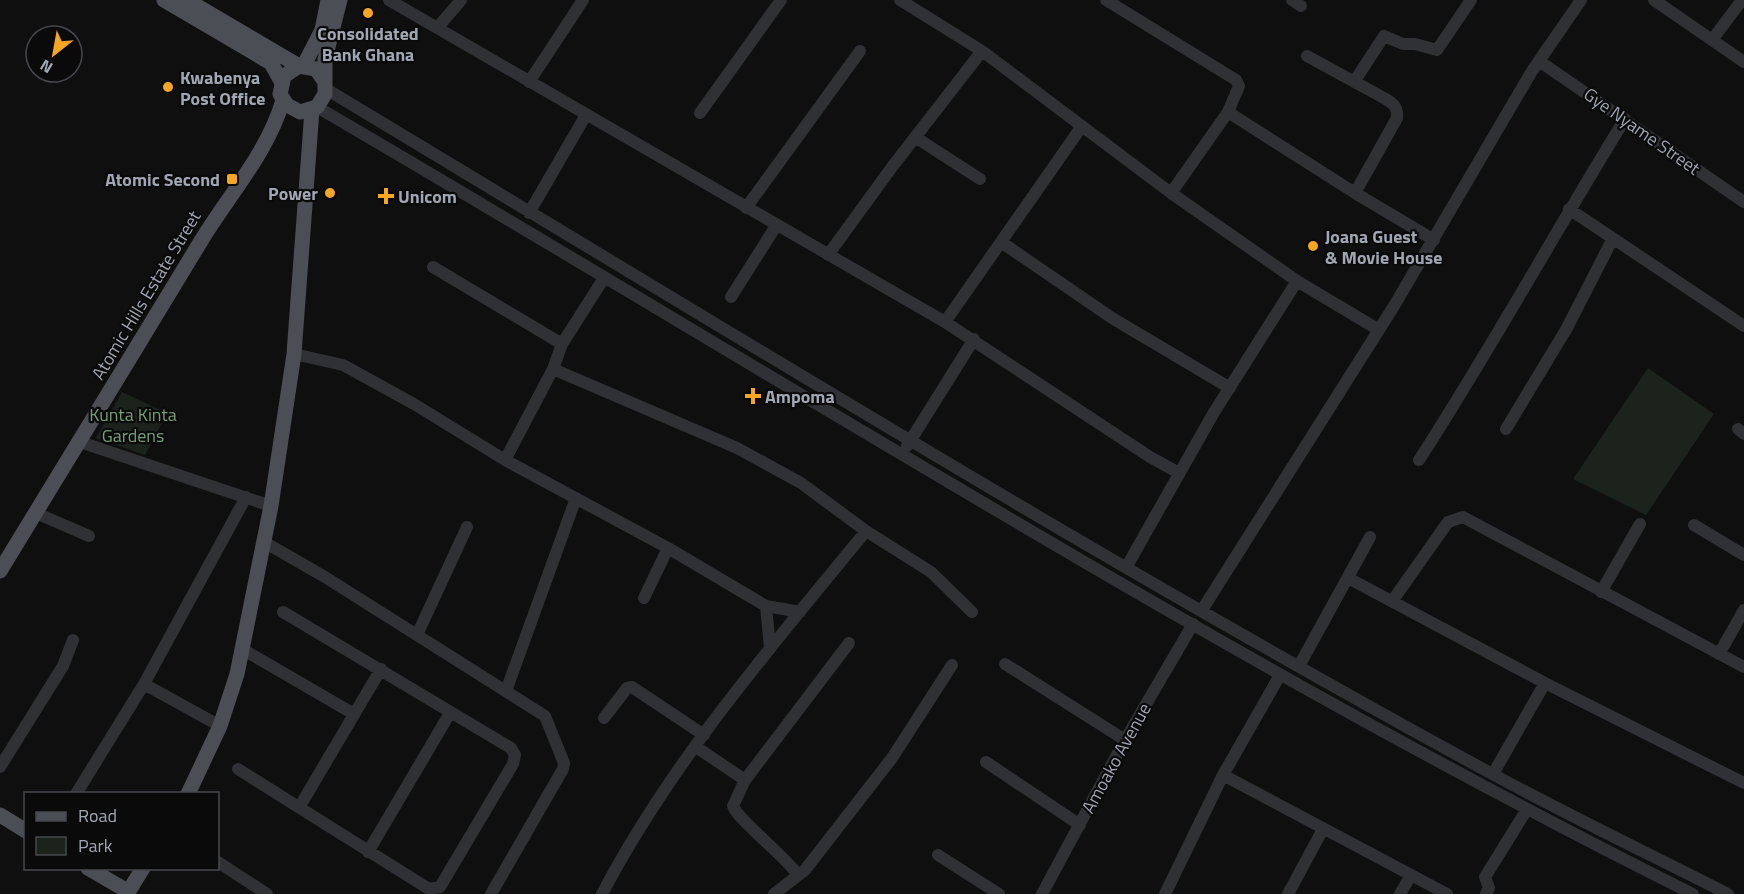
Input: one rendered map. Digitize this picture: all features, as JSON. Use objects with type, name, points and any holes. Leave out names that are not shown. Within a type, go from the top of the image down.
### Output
[{"type":"main road","points":[[164,0],[272,63],[281,81],[283,100],[296,110],[314,108],[324,99],[325,59],[340,0]]},
{"type":"main road","points":[[187,0],[302,65],[316,69],[326,86]]},
{"type":"main road","points":[[281,81],[288,71],[302,65],[322,30],[328,0]]},
{"type":"main road","name":"Atomic Hills Estate Street","points":[[0,571],[80,442],[139,340],[258,152],[274,125],[283,100]]},
{"type":"main road","points":[[189,792],[220,726],[242,648],[271,506],[294,354],[314,108]]},
{"type":"main road","points":[[0,815],[24,830]]},
{"type":"main road","points":[[91,870],[128,893],[142,870]]},
{"type":"street","points":[[389,0],[974,339],[1150,457],[1179,473]]},
{"type":"street","points":[[438,27],[461,0]]},
{"type":"street","points":[[530,82],[583,0]]},
{"type":"street","points":[[700,113],[781,0]]},
{"type":"street","points":[[900,0],[982,51],[1171,193],[1297,281],[1380,330]]},
{"type":"street","points":[[1106,0],[1236,80],[1238,93],[1228,112],[1171,193]]},
{"type":"street","points":[[1126,12],[1133,0]]},
{"type":"street","points":[[1354,82],[1384,36],[1403,44],[1415,44],[1437,50],[1471,0]]},
{"type":"street","points":[[1202,610],[1380,330],[1539,61],[1581,0]]},
{"type":"street","points":[[1654,0],[1744,62]]},
{"type":"street","points":[[1712,40],[1742,0]]},
{"type":"street","points":[[746,208],[860,51]]},
{"type":"street","points":[[828,255],[982,51]]},
{"type":"street","points":[[1307,56],[1395,104],[1398,111],[1397,118],[1354,193]]},
{"type":"street","name":"Gye Nyame Street","points":[[1539,61],[1744,202]]},
{"type":"street","points":[[326,86],[529,213],[910,441],[1299,666],[1493,774],[1728,894]]},
{"type":"street","points":[[314,108],[901,455],[1280,675],[1526,811],[1693,894]]},
{"type":"street","points":[[1228,112],[1354,193],[1434,240]]},
{"type":"street","points":[[529,213],[586,115]]},
{"type":"street","points":[[1419,460],[1513,311],[1569,209],[1625,119]]},
{"type":"street","points":[[945,322],[1082,126]]},
{"type":"street","points":[[915,137],[980,179]]},
{"type":"street","points":[[1569,209],[1612,240],[1744,326]]},
{"type":"street","points":[[731,297],[776,226]]},
{"type":"street","points":[[1506,429],[1567,328],[1612,240]]},
{"type":"street","points":[[1001,242],[1112,318],[1230,388]]},
{"type":"street","points":[[433,267],[562,344]]},
{"type":"street","points":[[505,460],[553,369],[562,344],[604,278]]},
{"type":"street","points":[[1127,566],[1179,473],[1297,281]]},
{"type":"street","points":[[901,455],[974,339]]},
{"type":"street","points":[[294,354],[343,365],[414,404],[505,460],[668,548],[766,606],[800,612]]},
{"type":"street","points":[[553,369],[737,447],[801,483],[866,531],[931,572],[972,612]]},
{"type":"street","points":[[80,442],[271,506]]},
{"type":"street","points":[[77,792],[144,684],[246,497]]},
{"type":"street","points":[[506,691],[576,498]]},
{"type":"street","points":[[36,513],[89,536]]},
{"type":"street","points":[[1393,600],[1448,522],[1463,517],[1744,667]]},
{"type":"street","points":[[1602,592],[1640,524]]},
{"type":"street","points":[[1694,525],[1744,555]]},
{"type":"street","points":[[417,635],[467,527]]},
{"type":"street","points":[[602,894],[658,799],[704,735],[770,648],[866,531]]},
{"type":"street","points":[[1299,666],[1370,537]]},
{"type":"street","points":[[264,542],[545,716],[564,769],[491,894]]},
{"type":"street","points":[[644,598],[668,548]]},
{"type":"street","points":[[1348,578],[1545,683],[1744,783]]},
{"type":"street","points":[[766,606],[770,648]]},
{"type":"street","points":[[1719,654],[1744,610]]},
{"type":"street","points":[[238,769],[429,889],[440,888],[507,774],[515,755],[512,748],[283,612]]},
{"type":"street","name":"Amoako Avenue","points":[[1042,894],[1125,740],[1193,624]]},
{"type":"street","points":[[0,766],[63,666],[73,640]]},
{"type":"street","points":[[798,875],[766,839],[735,813],[735,799],[745,780],[849,643]]},
{"type":"street","points":[[242,648],[354,714]]},
{"type":"street","points":[[1005,664],[1125,740]]},
{"type":"street","points":[[774,894],[805,870],[892,758],[952,665]]},
{"type":"street","points":[[300,806],[381,669]]},
{"type":"street","points":[[1165,894],[1223,775],[1280,675]]},
{"type":"street","points":[[1493,774],[1545,683]]},
{"type":"street","points":[[144,684],[220,726]]},
{"type":"street","points":[[604,718],[616,700],[627,688],[632,687],[704,735]]},
{"type":"street","points":[[368,852],[450,712]]},
{"type":"street","points":[[696,747],[745,780]]},
{"type":"street","points":[[986,762],[1080,825]]},
{"type":"street","points":[[1223,775],[1447,894]]},
{"type":"street","points":[[1486,894],[1489,888],[1485,877],[1526,811]]},
{"type":"street","points":[[1288,894],[1323,829]]},
{"type":"street","points":[[938,855],[999,894]]},
{"type":"street","points":[[219,863],[267,894]]},
{"type":"street","points":[[1400,894],[1411,875]]},
{"type":"green space","points":[[1648,368],[1714,414],[1646,515],[1573,479]]},
{"type":"green space","name":"Kunta Kinta Gardens","points":[[122,392],[167,413],[145,455],[96,438]]},
{"type":"place","name":"Consolidated Bank Ghana","points":[[368,13]]},
{"type":"place","name":"Kwabenya Post Office","points":[[168,87]]},
{"type":"place","name":"Atomic Second","points":[[232,179]]},
{"type":"place","name":"Power","points":[[330,193]]},
{"type":"place","name":"Unicom","points":[[386,196]]},
{"type":"place","name":"Joana Guest & Movie House","points":[[1313,246]]},
{"type":"place","name":"Ampoma","points":[[753,396]]}]
